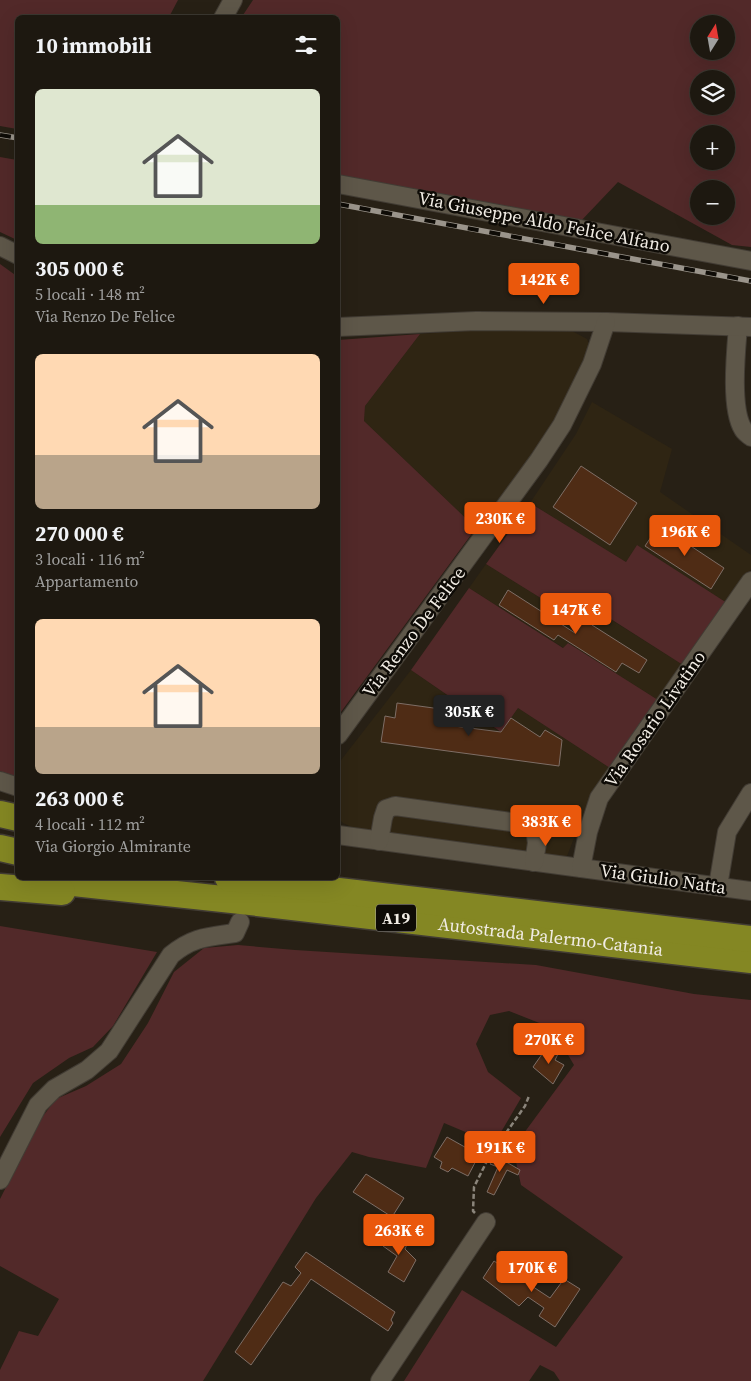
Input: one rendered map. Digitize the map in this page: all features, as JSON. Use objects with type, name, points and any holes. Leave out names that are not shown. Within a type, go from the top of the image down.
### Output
[{"type":"highway","points":[[0,814],[15,817]]},
{"type":"highway","points":[[0,848],[15,851]]},
{"type":"highway","points":[[0,869],[15,872]]},
{"type":"highway","points":[[50,880],[234,894]]},
{"type":"highway","points":[[340,880],[434,902]]},
{"type":"highway","points":[[0,887],[560,937]]},
{"type":"highway","name":"Autostrada Palermo-Catania","points":[[234,894],[434,902],[751,940]]},
{"type":"highway","name":"Autostrada Palermo-Catania","points":[[234,894],[751,960]]},
{"type":"street","points":[[225,15],[233,0]]},
{"type":"street","name":"Via Giuseppe Aldo Felice Alfano","points":[[340,184],[751,261]]},
{"type":"street","points":[[0,246],[15,254]]},
{"type":"street","points":[[340,327],[476,321],[606,322],[745,327],[736,356],[736,406],[743,429],[751,437]]},
{"type":"street","name":"Via Renzo De Felice","points":[[340,732],[539,460],[562,425],[592,364],[606,322]]},
{"type":"street","name":"Via Rosario Livatino","points":[[582,868],[588,832],[599,798],[751,581]]},
{"type":"street","points":[[0,781],[15,787]]},
{"type":"street","points":[[718,886],[727,832],[751,793]]},
{"type":"street","points":[[379,841],[382,818],[386,809],[395,806],[525,824],[535,829],[537,843],[534,862]]},
{"type":"street","name":"Via Giulio Natta","points":[[340,835],[751,891]]},
{"type":"street","points":[[0,1180],[38,1105],[54,1089],[87,1070],[109,1051],[171,956],[185,944],[201,938],[235,933],[234,894]]},
{"type":"street","points":[[380,1381],[486,1222]]},
{"type":"path","points":[[486,1222],[473,1211],[474,1187],[489,1157],[525,1106],[529,1096]]},
{"type":"shaded area","points":[[0,0],[178,0],[170,15],[15,15],[15,129],[0,126]]},
{"type":"shaded area","points":[[253,0],[751,0],[751,247],[732,245],[696,225],[735,225],[735,180],[690,180],[690,222],[618,182],[579,223],[340,178],[340,15],[243,15]]},
{"type":"shaded area","points":[[0,157],[15,160],[15,239],[0,232]]},
{"type":"shaded area","points":[[0,264],[15,275],[15,778],[0,771]]},
{"type":"shaded area","points":[[482,330],[572,331],[587,339],[590,347],[559,417],[484,522],[476,528],[364,421],[365,406],[420,334]]},
{"type":"shaded area","points":[[420,334],[365,406],[364,421],[476,528],[340,713],[340,340]]},
{"type":"shaded area","points":[[592,402],[672,449],[660,492],[751,555],[751,569],[727,603],[637,545],[626,562],[530,503],[576,434]]},
{"type":"shaded area","points":[[530,503],[626,562],[637,545],[727,603],[683,665],[592,607],[581,623],[486,564]]},
{"type":"shaded area","points":[[486,564],[581,623],[591,607],[683,665],[658,700],[568,643],[564,648],[469,588]]},
{"type":"shaded area","points":[[469,588],[563,648],[568,643],[658,700],[610,768],[518,708],[501,732],[411,670]]},
{"type":"shaded area","points":[[411,670],[500,732],[518,708],[610,768],[590,797],[567,856],[557,856],[359,830],[340,820],[340,761]]},
{"type":"shaded area","points":[[0,926],[157,952],[113,1026],[93,1047],[69,1058],[33,1083],[0,1137]]},
{"type":"shaded area","points":[[238,945],[536,965],[694,994],[751,1000],[751,1381],[560,1381],[554,1372],[540,1365],[529,1381],[404,1381],[462,1290],[556,1347],[623,1257],[521,1185],[513,1148],[574,1065],[552,1028],[509,1011],[490,1015],[476,1044],[488,1072],[521,1098],[494,1144],[444,1123],[426,1168],[352,1152],[316,1198],[203,1381],[0,1381],[0,1370],[19,1331],[38,1336],[59,1299],[0,1266],[0,1199],[40,1120],[56,1099],[86,1086],[121,1064],[148,1023],[174,972],[204,948]]},
{"type":"building","points":[[581,466],[637,503],[610,545],[553,507]]},
{"type":"building","points":[[659,525],[724,568],[711,589],[645,546]]},
{"type":"building","points":[[508,590],[575,633],[585,618],[592,625],[647,660],[639,673],[622,663],[616,672],[558,635],[554,640],[499,605]]},
{"type":"building","points":[[397,703],[448,710],[446,725],[501,732],[511,718],[540,737],[545,730],[562,740],[559,766],[381,742],[385,716],[395,718]]},
{"type":"building","points":[[547,1047],[558,1054],[555,1060],[564,1065],[553,1084],[533,1067]]},
{"type":"building","points":[[447,1137],[479,1155],[468,1176],[452,1168],[448,1172],[440,1168],[442,1162],[434,1157]]},
{"type":"building","points":[[496,1156],[520,1170],[518,1175],[507,1170],[494,1195],[487,1192],[498,1167],[490,1164]]},
{"type":"building","points":[[366,1174],[404,1198],[392,1217],[353,1192]]},
{"type":"building","points":[[391,1230],[408,1242],[405,1249],[416,1260],[404,1282],[388,1272],[397,1256],[383,1246]]},
{"type":"building","points":[[306,1252],[395,1312],[391,1320],[393,1323],[388,1331],[311,1279],[251,1365],[235,1352],[283,1282],[291,1286],[301,1273],[295,1267]]},
{"type":"building","points":[[494,1261],[550,1298],[564,1279],[580,1289],[555,1327],[539,1316],[544,1308],[528,1297],[519,1306],[483,1278]]},
{"type":"railway","points":[[0,135],[15,138]]},
{"type":"railway","points":[[340,204],[751,281]]}]
